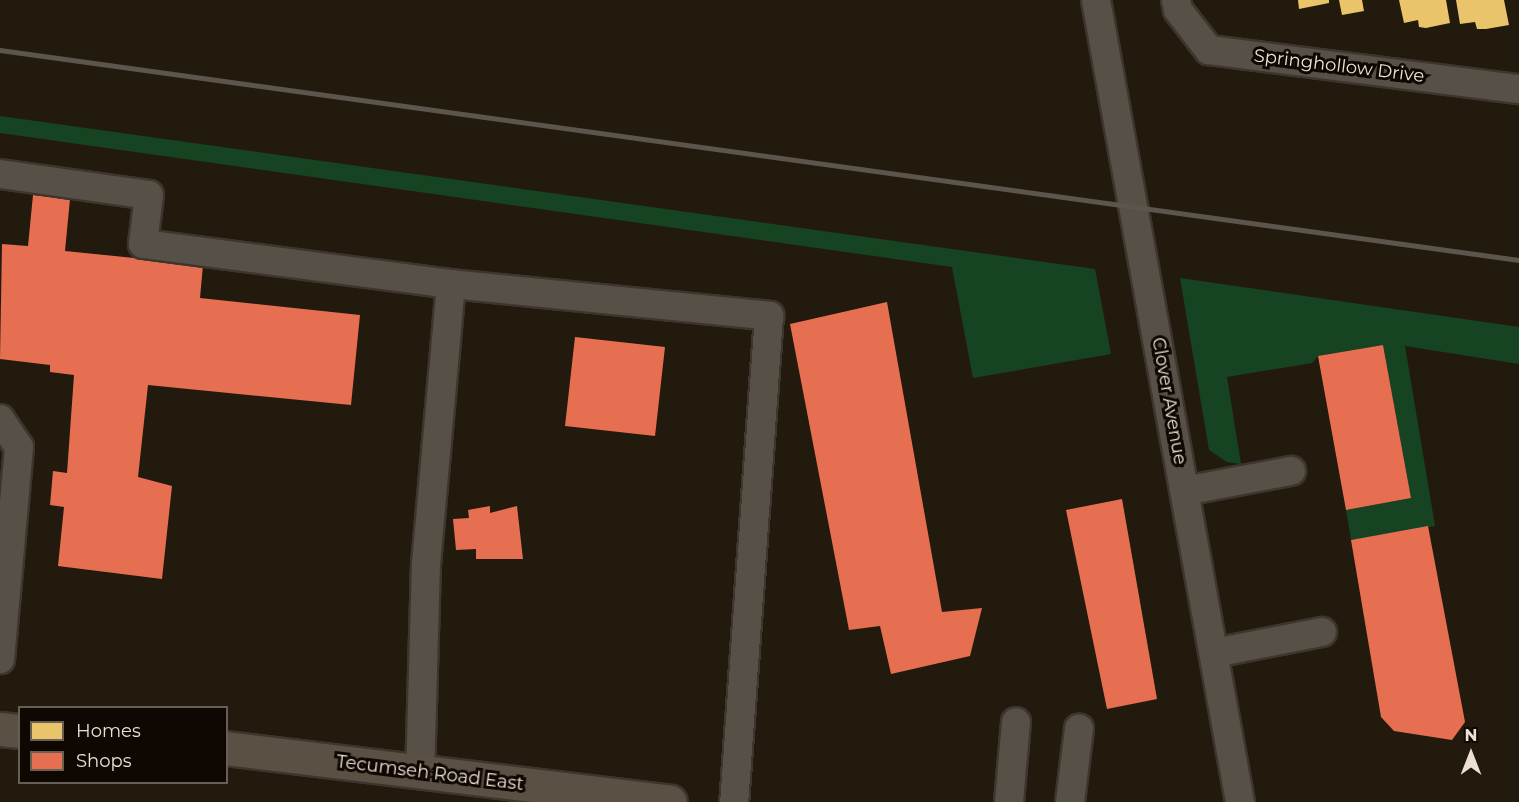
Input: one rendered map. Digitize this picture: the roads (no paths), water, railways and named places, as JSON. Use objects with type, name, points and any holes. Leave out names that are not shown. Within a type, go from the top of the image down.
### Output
[{"type":"main road","points":[[0,729],[18,730]]},
{"type":"main road","name":"Tecumseh Road East","points":[[228,748],[670,802]]},
{"type":"street","name":"Clover Avenue","points":[[1096,0],[1240,802]]},
{"type":"street","name":"Springhollow Drive","points":[[1177,5],[1209,50],[1519,89]]},
{"type":"street","points":[[0,174],[149,195],[143,244],[451,284],[769,316],[734,802]]},
{"type":"street","points":[[420,772],[426,562],[451,284]]},
{"type":"street","points":[[0,419],[19,447],[0,659]]},
{"type":"street","points":[[1185,491],[1291,471]]},
{"type":"street","points":[[1214,653],[1322,632]]},
{"type":"street","points":[[1009,802],[1016,722]]},
{"type":"street","points":[[1070,802],[1079,729]]},
{"type":"railway","points":[[0,50],[1519,260]]}]
